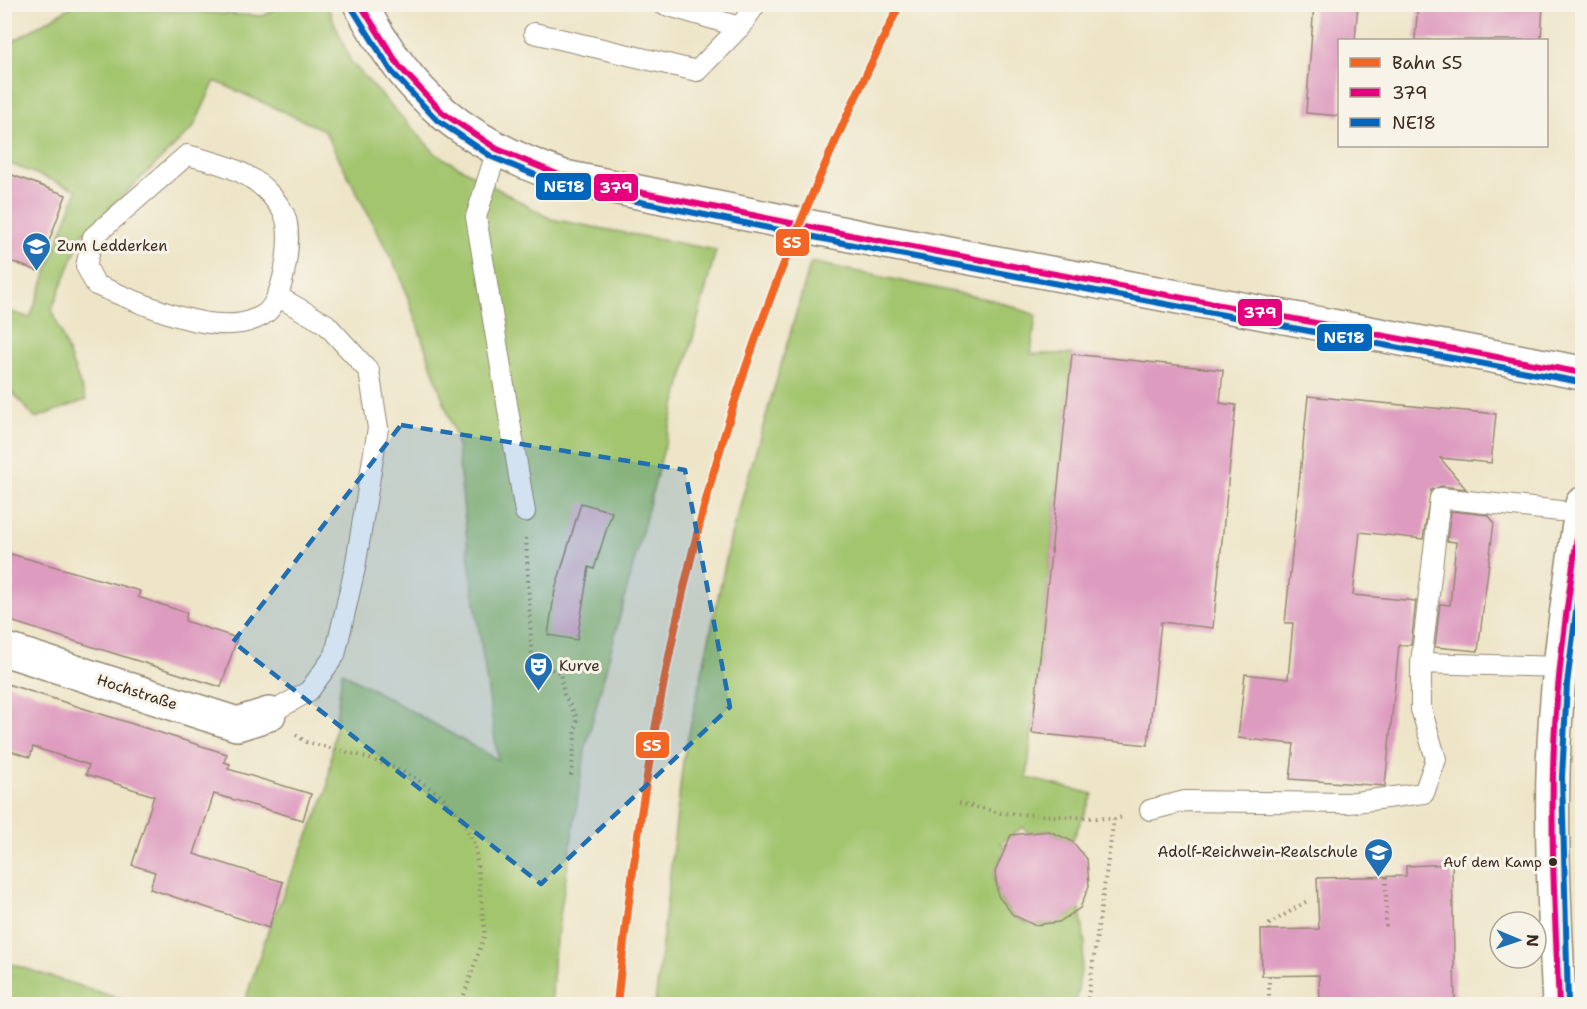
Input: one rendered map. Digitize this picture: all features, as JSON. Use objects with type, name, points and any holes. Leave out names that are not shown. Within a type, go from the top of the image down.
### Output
[{"type":"street","points":[[360,4],[397,65],[430,103],[470,135],[497,150],[523,163],[564,177],[703,207],[1582,373]]},
{"type":"street","points":[[1558,1005],[1553,851],[1554,745],[1571,508]]},
{"type":"street","name":"Hochstraße","points":[[4,650],[237,724],[269,714]]},
{"type":"lane","points":[[662,4],[740,27]]},
{"type":"lane","points":[[534,33],[697,71],[740,27],[756,4]]},
{"type":"lane","points":[[497,150],[476,217],[525,512]]},
{"type":"lane","points":[[187,155],[229,166],[266,189],[285,216],[289,245],[277,296],[267,313],[242,323],[212,323],[169,313],[96,285],[86,266],[93,237],[187,155]]},
{"type":"lane","points":[[269,714],[309,691],[335,655],[356,568],[378,428],[369,371],[326,324],[277,296]]},
{"type":"lane","points":[[1150,810],[1185,801],[1348,803],[1424,793],[1436,759],[1421,709],[1421,663],[1440,498],[1571,508]]},
{"type":"lane","points":[[1421,663],[1560,667]]},
{"type":"path","points":[[525,512],[532,660],[560,673],[564,694],[578,718],[571,777]]},
{"type":"path","points":[[269,714],[306,742],[362,756],[407,773],[441,795],[461,818],[475,845],[485,934],[461,1005]]},
{"type":"path","points":[[959,803],[1001,813],[1114,819],[1150,810]]},
{"type":"path","points":[[1087,1005],[1114,819]]},
{"type":"path","points":[[1386,877],[1386,927]]},
{"type":"path","points":[[1269,930],[1268,925],[1307,901]]},
{"type":"path","points":[[1269,976],[1269,1005]]},
{"type":"highlighted area","points":[[401,425],[685,470],[730,707],[541,884],[233,642]]},
{"type":"green space","points":[[74,5],[263,16],[282,5],[327,5],[351,62],[436,154],[551,219],[716,250],[586,745],[553,962],[552,1004],[244,1004],[269,928],[327,791],[342,672],[498,760],[470,568],[456,437],[400,275],[324,130],[215,81],[193,128],[82,235],[52,309],[86,400],[35,418],[14,394],[5,390],[4,309],[30,318],[77,190],[5,162],[5,46]]},
{"type":"green space","points":[[811,262],[997,301],[1036,315],[1031,354],[1072,354],[1027,778],[1093,794],[1072,841],[1049,831],[1027,833],[1023,827],[1001,843],[1006,848],[998,864],[995,879],[999,897],[1004,906],[1027,923],[1042,925],[1054,922],[1080,908],[1085,943],[1076,1004],[655,1004],[683,761],[731,536]]},
{"type":"green space","points":[[5,962],[136,1004],[5,1004]]},
{"type":"building","points":[[1314,4],[1358,4],[1355,39],[1338,39],[1338,116],[1306,113]]},
{"type":"building","points":[[1418,4],[1543,4],[1541,39],[1415,39]]},
{"type":"building","points":[[4,172],[66,195],[38,271],[4,259]]},
{"type":"building","points":[[1072,354],[1223,370],[1220,403],[1236,405],[1213,628],[1161,622],[1148,745],[1032,733]]},
{"type":"building","points":[[1308,396],[1496,414],[1491,463],[1440,458],[1466,489],[1441,486],[1431,490],[1423,539],[1360,532],[1353,595],[1416,601],[1411,645],[1399,645],[1385,786],[1290,779],[1294,744],[1238,738],[1245,674],[1288,679],[1293,623],[1285,623]]},
{"type":"building","points":[[581,503],[612,512],[594,569],[589,567],[577,640],[548,635],[555,590]]},
{"type":"building","points":[[1451,511],[1488,515],[1494,522],[1478,651],[1435,647],[1440,604],[1450,605],[1456,542],[1447,541]]},
{"type":"building","points":[[4,552],[140,591],[138,597],[187,613],[185,621],[237,638],[221,687],[4,619]]},
{"type":"building","points":[[4,683],[227,754],[224,762],[230,764],[228,769],[311,794],[303,820],[214,794],[194,854],[283,882],[269,928],[150,889],[155,872],[132,865],[154,796],[86,774],[89,765],[33,747],[30,757],[4,749]]},
{"type":"building","points":[[1049,831],[1072,841],[1087,859],[1089,886],[1080,908],[1059,922],[1034,925],[1013,915],[998,896],[995,872],[1011,835]]},
{"type":"building","points":[[1452,864],[1455,1005],[1320,1005],[1319,975],[1262,976],[1261,930],[1319,929],[1317,878],[1406,876],[1406,866]]},
{"type":"rail line","name":"S5","points":[[617,1004],[649,761],[680,603],[721,445],[762,320],[798,229],[857,93],[900,4]]},
{"type":"transit line","name":"379","points":[[360,4],[399,66],[443,113],[497,149],[564,177],[875,240],[1582,373]]},
{"type":"transit line","name":"NE18","points":[[352,8],[392,72],[437,120],[492,157],[562,186],[873,249],[1580,382]]},
{"type":"transit line","name":"379","points":[[1559,1004],[1553,842],[1554,744],[1561,654],[1582,504]]},
{"type":"transit line","name":"NE18","points":[[1568,1004],[1562,777],[1567,684],[1582,562]]},
{"type":"place","name":"Zum Ledderken","points":[[36,272]]},
{"type":"place","name":"Kurve","points":[[538,692]]},
{"type":"place","name":"Auf dem Kamp","points":[[1553,862]]},
{"type":"place","name":"Adolf-Reichwein-Realschule","points":[[1379,878]]}]
